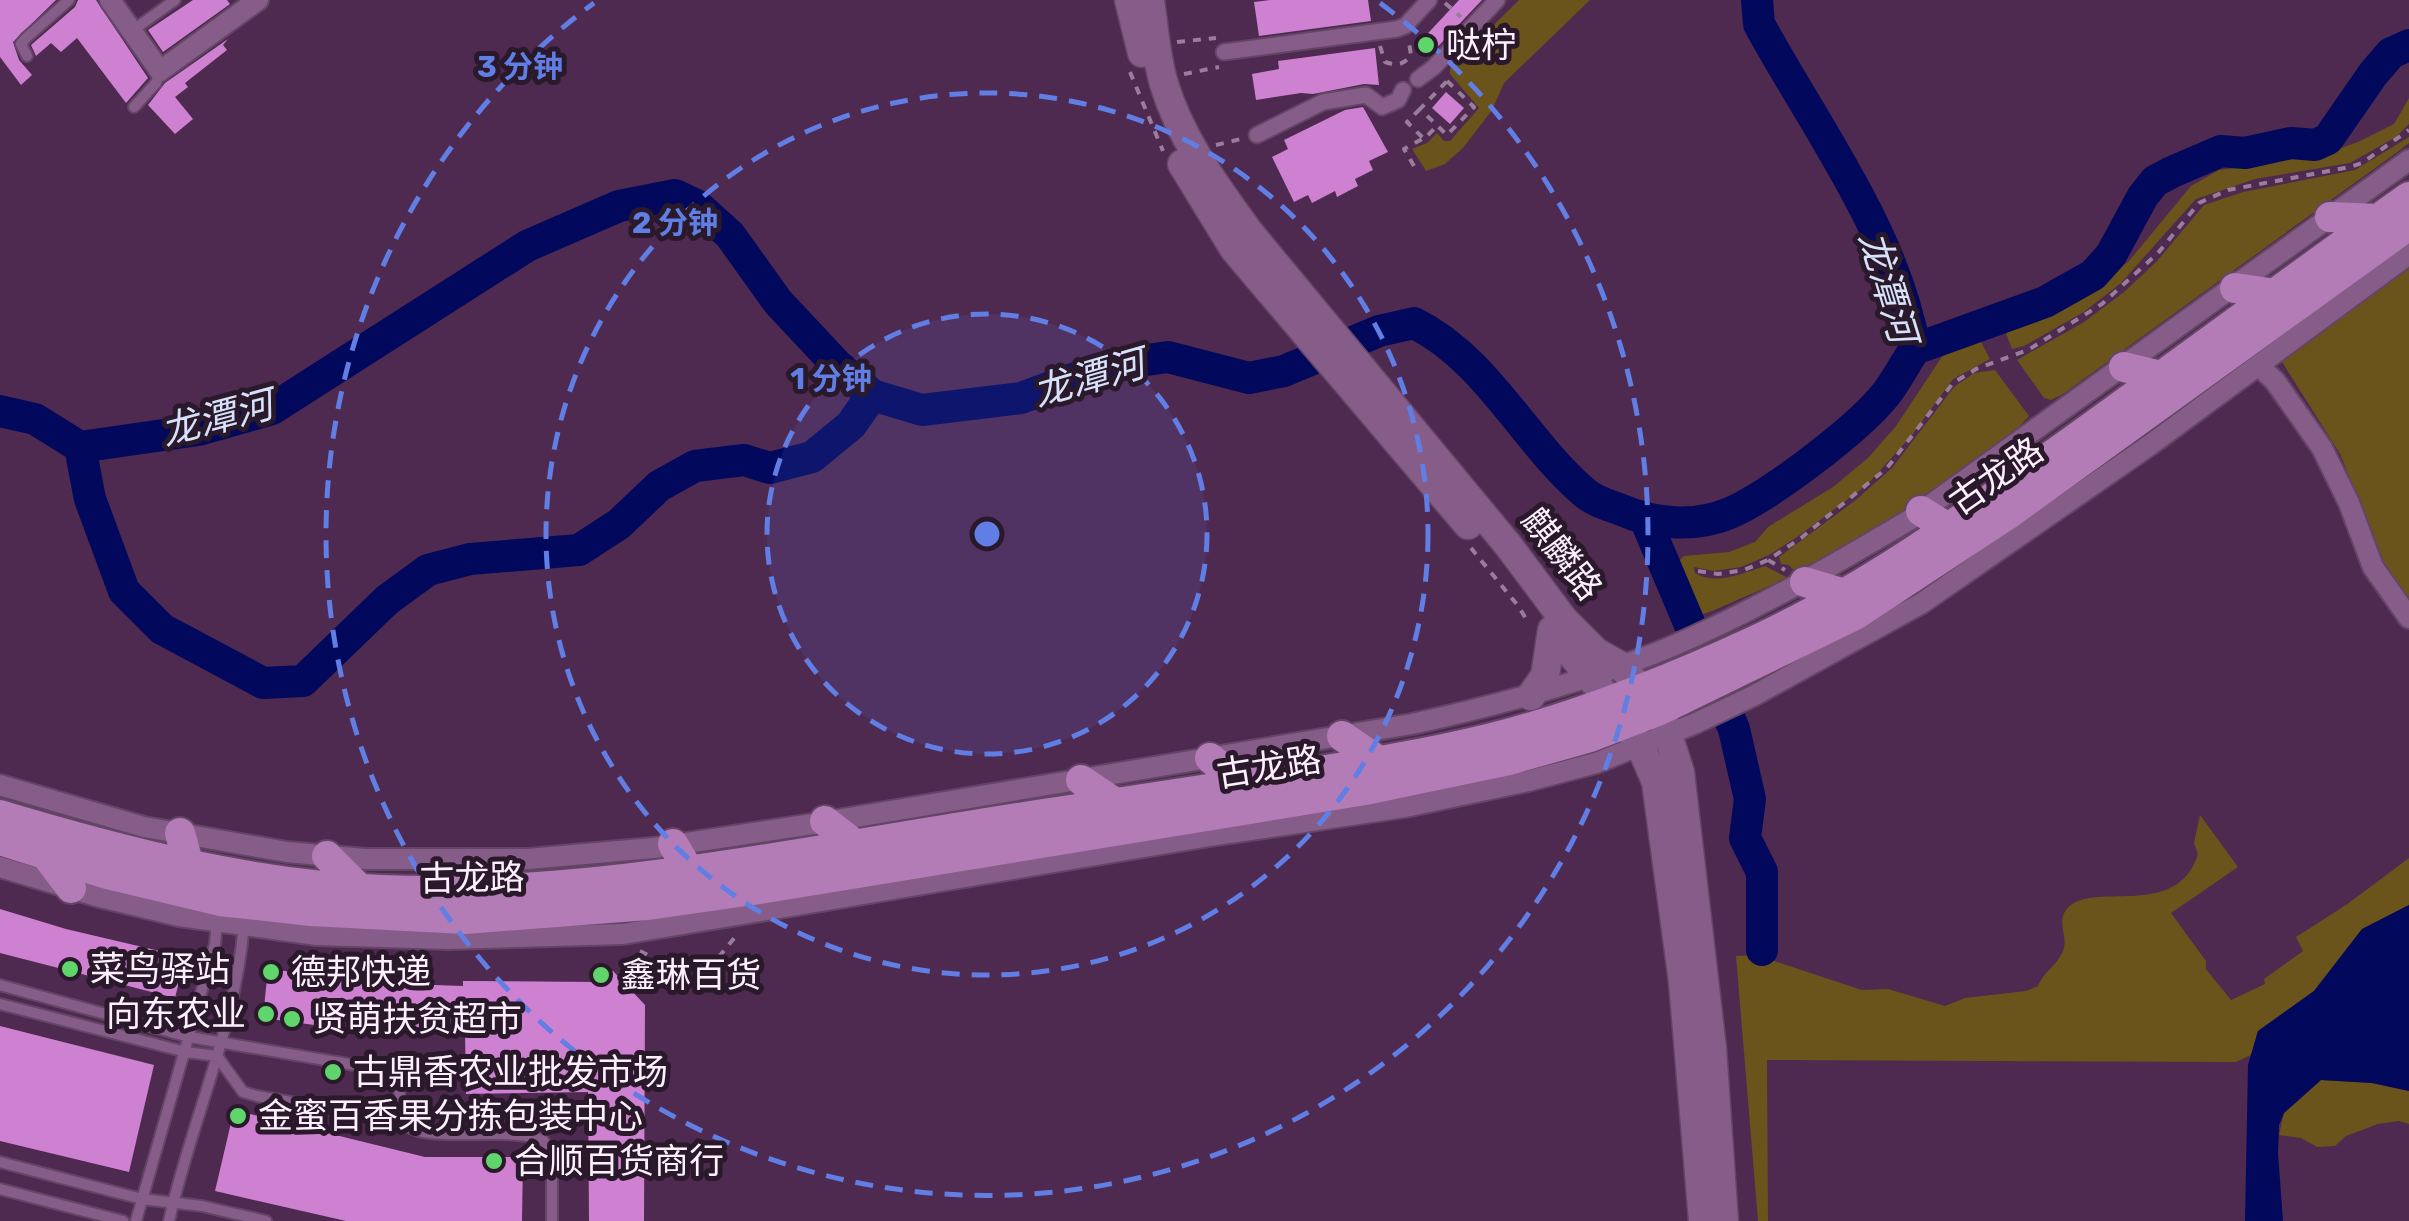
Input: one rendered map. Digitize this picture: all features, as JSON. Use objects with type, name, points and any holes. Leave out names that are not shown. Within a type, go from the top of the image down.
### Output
[{"type":"main road","name":"麒麟路","points":[[1129,0],[1155,98],[1189,178],[1234,248],[1301,312],[1370,394],[1508,544],[1564,620],[1648,699]]},
{"type":"main road","name":"麒麟路","points":[[1150,0],[1165,86],[1195,155],[1301,312]]},
{"type":"main road","name":"古龙路","points":[[1710,672],[1845,594],[1948,528],[2409,197]]},
{"type":"main road","points":[[2330,217],[2378,219]]},
{"type":"main road","name":"古龙路","points":[[0,840],[231,913],[440,919],[648,905],[1106,844],[1375,800],[1625,724],[1648,699],[1710,672],[1814,636],[1894,590],[2023,503],[2409,225]]},
{"type":"main road","points":[[2366,255],[2405,257]]},
{"type":"main road","points":[[2235,288],[2276,294]]},
{"type":"main road","points":[[2124,367],[2162,376]]},
{"type":"main road","name":"麒麟路","points":[[1370,394],[1542,635],[1590,676],[1625,724],[1656,782],[1683,982],[1703,1221]]},
{"type":"main road","points":[[1921,511],[1948,528]]},
{"type":"main road","points":[[1804,582],[1845,594]]},
{"type":"main road","points":[[1894,590],[1927,600]]},
{"type":"main road","points":[[1531,696],[1545,676],[1542,635]]},
{"type":"main road","points":[[1814,636],[1845,647]]},
{"type":"main road","points":[[1648,699],[1680,772],[1708,1012],[1724,1221]]},
{"type":"main road","name":"古龙路","points":[[0,815],[189,866],[234,859],[360,889],[507,889],[690,870],[1380,762],[1504,735],[1625,724]]},
{"type":"main road","points":[[1342,736],[1380,762]]},
{"type":"main road","points":[[1210,758],[1242,784]]},
{"type":"main road","points":[[1081,780],[1116,803]]},
{"type":"main road","points":[[825,821],[856,845]]},
{"type":"main road","points":[[180,834],[189,866]]},
{"type":"main road","points":[[673,844],[690,870]]},
{"type":"main road","points":[[46,855],[71,888]]},
{"type":"main road","points":[[327,856],[360,889]]},
{"type":"street","points":[[110,0],[160,71],[258,0]]},
{"type":"street","points":[[1224,52],[1405,26],[1429,0]]},
{"type":"street","points":[[1418,79],[1498,0]]},
{"type":"street","points":[[1257,136],[1323,102],[1366,96],[1382,107],[1398,100],[1403,90]]},
{"type":"street","points":[[1710,672],[1804,582],[1921,511],[2409,160]]},
{"type":"street","points":[[1625,724],[1648,699],[1710,672],[1845,647],[1927,600],[2150,445],[2405,257]]},
{"type":"street","points":[[2258,364],[2275,381],[2322,448],[2344,490],[2372,566],[2409,618]]},
{"type":"street","points":[[0,785],[73,809],[180,834],[234,859],[327,856],[496,860],[616,852],[1081,780],[1412,724],[1531,696],[1590,676],[1648,699]]},
{"type":"street","points":[[0,867],[179,916],[231,913]]},
{"type":"lane","points":[[27,56],[22,44],[26,38],[69,0]]},
{"type":"lane","points":[[132,31],[176,0]]},
{"type":"lane","points":[[134,107],[156,84],[160,71]]},
{"type":"lane","points":[[136,1221],[216,944],[231,913]]},
{"type":"lane","points":[[169,1221],[222,1041],[242,946],[231,913]]},
{"type":"lane","points":[[0,985],[189,1038],[384,1070],[397,1076],[402,1089],[398,1105],[402,1122],[410,1131],[428,1135],[524,1133],[544,1140],[552,1156],[552,1221]]},
{"type":"lane","points":[[0,1004],[186,1052],[217,1056],[243,1092],[402,1122]]},
{"type":"lane","points":[[0,1162],[142,1199],[266,1221]]},
{"type":"lane","points":[[0,1188],[123,1221]]},
{"type":"path","points":[[1442,0],[1472,26]]},
{"type":"path","points":[[1376,32],[1386,62],[1395,66],[1411,55],[1405,26]]},
{"type":"path","points":[[1181,58],[1184,74]]},
{"type":"path","points":[[1420,109],[1446,136],[1474,107],[1447,81],[1407,122],[1424,139]]},
{"type":"path","points":[[1414,166],[1404,149],[1424,139],[1437,126]]},
{"type":"path","points":[[1698,571],[1718,574],[1744,570],[1768,560],[1811,531],[1888,468],[1953,383],[1976,368],[2028,350],[2102,304],[2158,253],[2199,203],[2228,190],[2362,163],[2409,130]]},
{"type":"path","points":[[1218,157],[1212,146],[1257,136]]},
{"type":"path","points":[[1463,539],[1529,624],[1542,635]]},
{"type":"path","points":[[707,986],[712,964],[736,936]]},
{"type":"shaded area","points":[[1519,0],[1590,0],[1504,83],[1492,110],[1463,148],[1445,164],[1426,171],[1412,149],[1427,143],[1437,133],[1444,141],[1450,141],[1479,108],[1450,74],[1450,68]]},
{"type":"shaded area","points":[[2409,98],[2409,124],[2396,137],[2350,163],[2255,179],[2196,199],[2121,283],[2084,312],[2012,349],[2004,328],[2013,320],[2043,315],[2080,298],[2129,261],[2191,186],[2219,170],[2261,165],[2298,154],[2319,156],[2358,142],[2394,124]]},
{"type":"shaded area","points":[[2409,137],[2409,143],[2396,153],[2063,394],[2051,400],[2044,398],[2017,360],[2084,322],[2124,292],[2157,261],[2204,205],[2243,192],[2355,170]]},
{"type":"shaded area","points":[[2409,267],[2409,597],[2389,576],[2340,454],[2282,362]]},
{"type":"shaded area","points":[[1973,335],[1979,338],[1990,359],[1953,379],[1912,435],[1867,485],[1769,555],[1741,567],[1714,571],[1694,567],[1695,573],[1703,577],[1721,578],[1765,566],[1788,578],[1712,611],[1697,611],[1676,564],[1684,556],[1729,552],[1755,542],[1768,527],[1833,487],[1868,458],[1896,426],[1949,346]]},
{"type":"shaded area","points":[[1995,370],[2029,416],[2014,432],[1936,490],[1853,544],[1796,573],[1789,565],[1781,564],[1779,557],[1892,468],[1954,387],[1974,373]]},
{"type":"shaded area","points":[[2200,815],[2238,867],[2171,913],[2231,1000],[2265,984],[2264,979],[2303,951],[2296,937],[2409,858],[2409,905],[2362,929],[2314,991],[2258,1031],[2251,1055],[2236,1062],[1767,1060],[1768,1221],[1758,1221],[1736,956],[1756,955],[1862,990],[1888,989],[1945,1006],[1965,998],[2026,991],[2038,986],[2062,953],[2063,915],[2078,901],[2153,894],[2187,875],[2198,854],[2194,843]]},
{"type":"shaded area","points":[[2409,905],[2409,1091],[2372,1083],[2321,1080],[2284,1113],[2279,1125],[2283,1221],[2245,1221],[2248,1065],[2258,1031],[2314,991],[2362,929]]},
{"type":"shaded area","points":[[2321,1080],[2372,1083],[2409,1091],[2409,1124],[2378,1124],[2346,1136],[2335,1146],[2317,1147],[2301,1138],[2279,1135],[2284,1113]]},
{"type":"building","points":[[0,0],[56,0],[13,42],[19,60],[32,75],[21,85],[0,57]]},
{"type":"building","points":[[78,0],[96,0],[148,78],[126,103],[77,38],[61,52],[51,43],[36,56],[31,45]]},
{"type":"building","points":[[193,0],[227,0],[230,4],[163,52],[148,30]]},
{"type":"building","points":[[1368,0],[1371,21],[1259,36],[1254,2]]},
{"type":"building","points":[[1459,0],[1482,0],[1428,57],[1417,45]]},
{"type":"building","points":[[228,39],[223,45],[227,50],[185,83],[188,87],[175,97],[193,119],[175,134],[148,105],[165,83]]},
{"type":"building","points":[[1375,48],[1379,85],[1256,100],[1252,74],[1279,69],[1278,61]]},
{"type":"building","points":[[1446,92],[1464,108],[1450,124],[1432,108]]},
{"type":"building","points":[[1363,107],[1388,152],[1369,161],[1373,170],[1355,179],[1358,186],[1337,197],[1335,191],[1312,203],[1308,195],[1294,202],[1272,157],[1288,149],[1284,140],[1345,110]]},
{"type":"building","points":[[0,909],[185,957],[175,998],[0,953]]},
{"type":"building","points":[[268,968],[348,982],[463,986],[463,981],[596,982],[596,973],[613,971],[645,1005],[644,1221],[589,1221],[588,1092],[466,1094],[465,1031],[351,1030],[263,1018]]},
{"type":"building","points":[[0,1026],[154,1065],[129,1172],[0,1141]]},
{"type":"building","points":[[234,1110],[425,1157],[523,1157],[522,1221],[346,1221],[215,1191]]},
{"type":"waterway","name":"龙潭河","points":[[0,411],[35,419],[80,447],[198,430],[272,409],[527,246],[619,206],[675,195],[698,206],[730,235],[778,302],[837,365],[872,395],[922,410],[1021,398],[1111,365],[1168,357],[1249,378],[1284,371],[1379,331],[1414,323],[1463,357],[1543,450],[1589,496],[1660,521],[1717,518],[1768,492],[1835,442],[1886,394],[1915,349],[1905,306],[1872,222],[1759,24],[1757,0]]},
{"type":"waterway","points":[[1915,349],[2045,302],[2093,275],[2111,255],[2143,196],[2155,181],[2172,172],[2221,151],[2245,153],[2291,143],[2315,145],[2328,139],[2391,53],[2409,45]]},
{"type":"waterway","points":[[80,447],[90,499],[124,591],[162,629],[263,683],[303,681],[387,600],[428,570],[470,559],[579,550],[619,524],[659,486],[695,466],[744,460],[770,468],[812,457],[851,425],[872,395]]},
{"type":"waterway","points":[[1646,521],[1734,729],[1750,799],[1745,838],[1762,872],[1762,950]]},
{"type":"place","name":"哒柠","points":[[1426,45]]},
{"type":"place","name":"菜鸟驿站","points":[[70,969]]},
{"type":"place","name":"德邦快递","points":[[271,972]]},
{"type":"place","name":"鑫琳百货","points":[[601,975]]},
{"type":"place","name":"向东农业","points":[[266,1014]]},
{"type":"place","name":"贤萌扶贫超市","points":[[292,1019]]},
{"type":"place","name":"古鼎香农业批发市场","points":[[333,1072]]},
{"type":"place","name":"金蜜百香果分拣包装中心","points":[[238,1116]]},
{"type":"place","name":"合顺百货商行","points":[[494,1161]]}]
